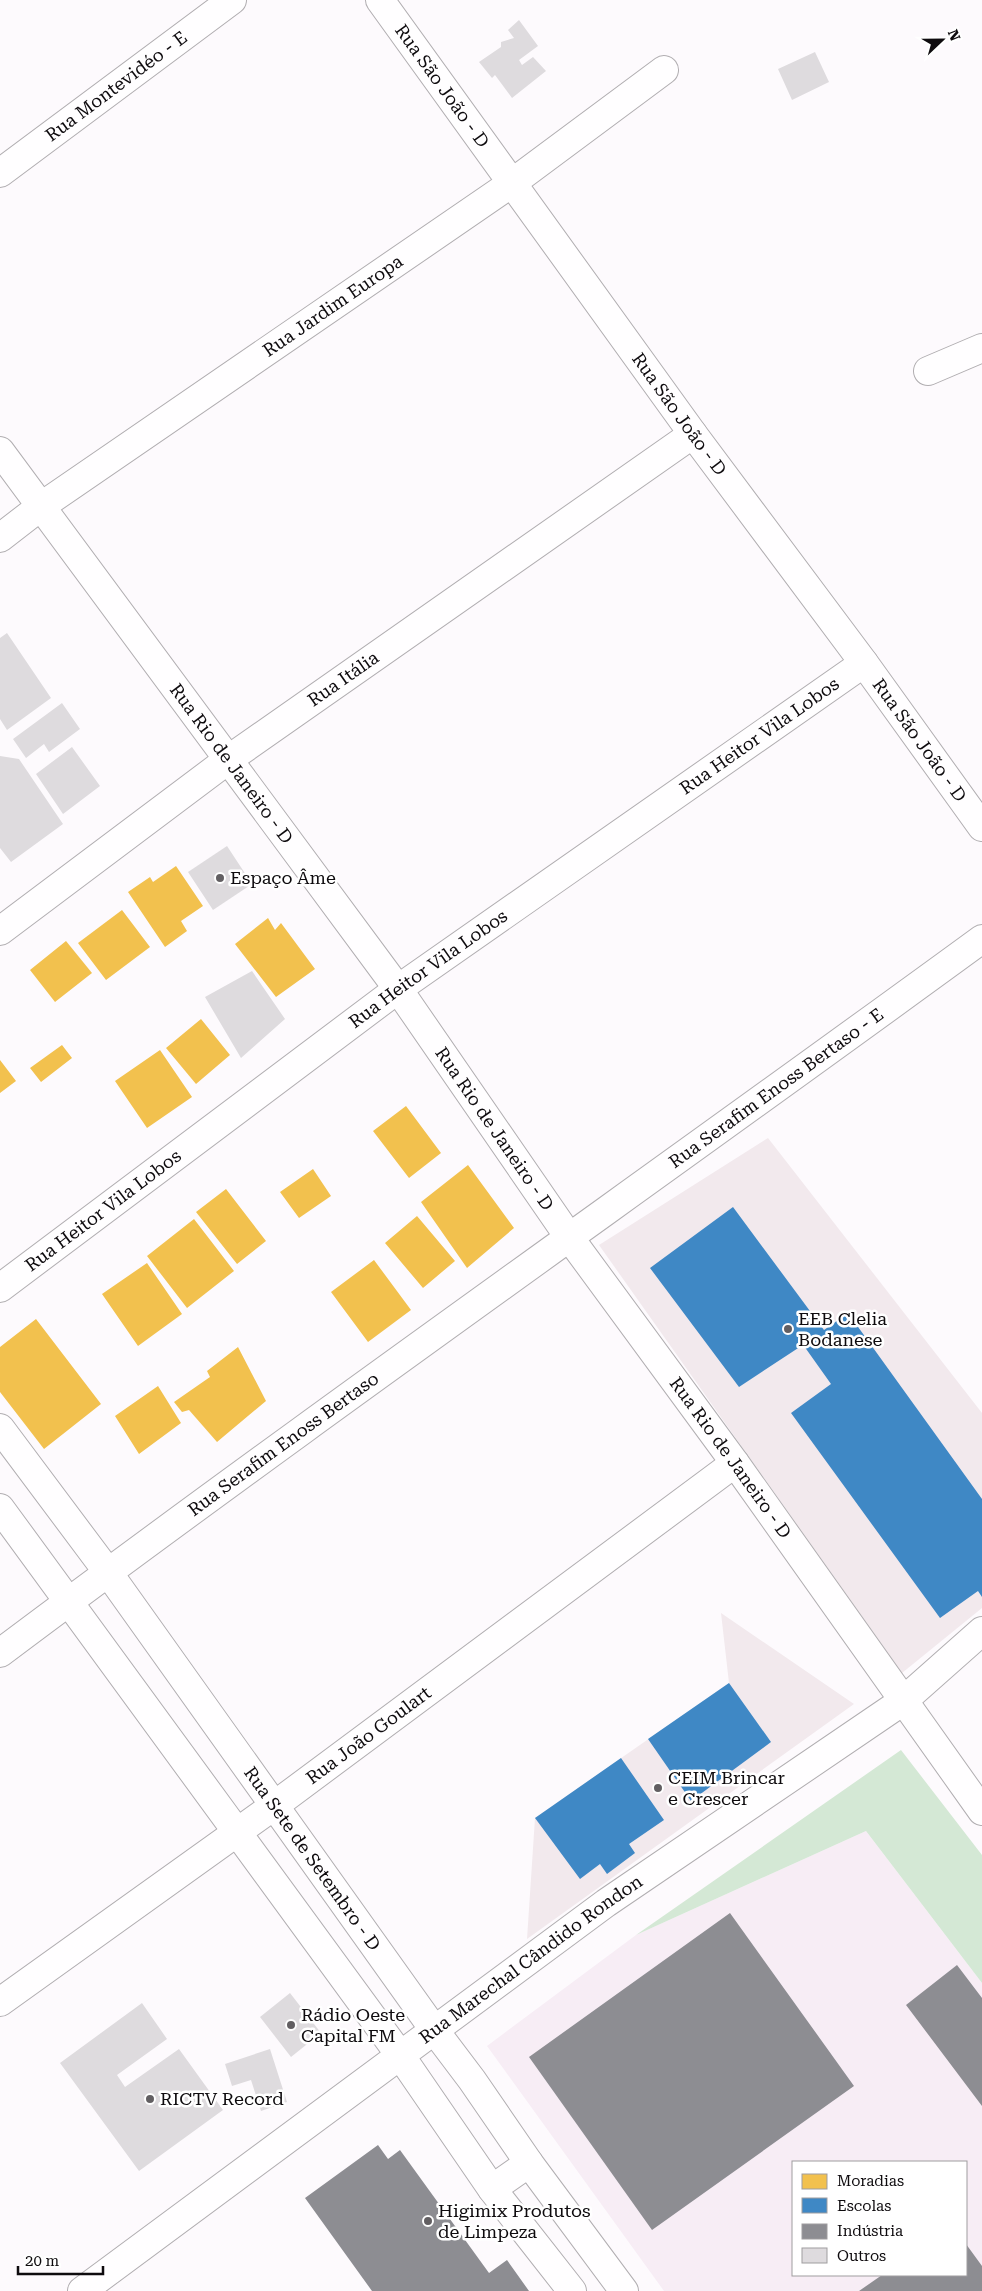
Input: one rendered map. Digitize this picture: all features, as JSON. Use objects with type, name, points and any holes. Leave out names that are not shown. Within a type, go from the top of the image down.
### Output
[{"type":"street","name":"Rua Montevidéo - E","points":[[0,173],[232,0]]},
{"type":"street","name":"Rua São João - D","points":[[380,0],[692,434],[864,663],[982,827]]},
{"type":"street","name":"Rua Jardim Europa","points":[[0,538],[40,507],[512,183],[664,70]]},
{"type":"street","points":[[928,371],[982,348]]},
{"type":"street","name":"Rua Itália","points":[[0,931],[229,759],[692,434]]},
{"type":"street","name":"Rua Rio de Janeiro - D","points":[[0,451],[398,990],[569,1237],[735,1464],[982,1811]]},
{"type":"street","name":"Rua Heitor Vila Lobos","points":[[0,1288],[398,990],[864,663]]},
{"type":"street","name":"Rua Serafim Enoss Bertaso - E","points":[[569,1237],[766,1097],[982,939]]},
{"type":"street","name":"Rua Serafim Enoss Bertaso","points":[[0,1653],[107,1571],[569,1237]]},
{"type":"street","name":"Rua Sete de Setembro - D","points":[[0,1428],[107,1571],[435,2031],[472,2080],[528,2163],[624,2291]]},
{"type":"street","name":"Rua João Goulart","points":[[0,2002],[237,1833],[735,1464]]},
{"type":"street","points":[[0,1508],[400,2055],[492,2189],[572,2291]]},
{"type":"street","name":"Rua Marechal Cândido Rondon","points":[[82,2291],[606,1903],[903,1701],[982,1631]]},
{"type":"street","points":[[492,2189],[528,2163]]},
{"type":"street","points":[[579,2291],[608,2269]]},
{"type":"shaded area","name":"EEB Clelia Bodanese","points":[[768,1138],[982,1413],[982,1608],[902,1673],[599,1245]]},
{"type":"shaded area","name":"CEIM Brincar e Crescer","points":[[721,1613],[854,1704],[527,1939],[535,1818],[729,1683]]},
{"type":"shaded area","points":[[866,1831],[982,1983],[982,2291],[664,2291],[487,2046],[636,1935]]},
{"type":"green space","points":[[901,1750],[982,1855],[982,1983],[866,1831],[636,1935]]},
{"type":"building: Moradias","points":[[176,866],[203,906],[181,921],[187,931],[165,947],[128,892],[150,877],[153,882]]},
{"type":"building: Moradias","points":[[122,910],[150,947],[106,980],[78,943]]},
{"type":"building: Moradias","points":[[268,918],[275,930],[281,923],[315,969],[276,997],[235,944]]},
{"type":"building: Moradias","points":[[66,941],[92,973],[55,1002],[30,970]]},
{"type":"building: Moradias","points":[[201,1019],[230,1055],[196,1084],[166,1048]]},
{"type":"building: Moradias","points":[[62,1045],[72,1058],[41,1082],[30,1068]]},
{"type":"building: Moradias","points":[[160,1050],[192,1097],[147,1128],[115,1081]]},
{"type":"building: Moradias","points":[[0,1060],[16,1081],[0,1093]]},
{"type":"building: Moradias","points":[[406,1106],[441,1153],[409,1178],[373,1131]]},
{"type":"building: Moradias","points":[[468,1165],[514,1228],[467,1268],[421,1202]]},
{"type":"building: Moradias","points":[[313,1169],[331,1196],[299,1218],[280,1192]]},
{"type":"building: Moradias","points":[[226,1189],[266,1241],[237,1264],[196,1212]]},
{"type":"building: Moradias","points":[[417,1216],[455,1261],[423,1288],[385,1243]]},
{"type":"building: Moradias","points":[[194,1219],[234,1271],[187,1308],[147,1256]]},
{"type":"building: Moradias","points":[[374,1260],[411,1310],[368,1342],[331,1292]]},
{"type":"building: Moradias","points":[[147,1263],[182,1314],[138,1346],[102,1294]]},
{"type":"building: Moradias","points":[[36,1319],[101,1404],[44,1449],[0,1392],[0,1347]]},
{"type":"building: Moradias","points":[[238,1347],[266,1401],[217,1442],[189,1410],[182,1412],[174,1402],[210,1377],[207,1371]]},
{"type":"building: Moradias","points":[[158,1386],[181,1423],[139,1454],[115,1416]]},
{"type":"building: Escolas","points":[[733,1207],[824,1330],[848,1313],[982,1499],[982,1597],[978,1591],[940,1618],[791,1413],[831,1384],[804,1346],[815,1337],[739,1387],[650,1268]]},
{"type":"building: Escolas","points":[[729,1683],[771,1742],[691,1801],[648,1739]]},
{"type":"building: Escolas","points":[[621,1758],[664,1820],[629,1844],[635,1853],[607,1874],[600,1864],[580,1879],[535,1818]]},
{"type":"building: Indústria","points":[[730,1913],[854,2086],[652,2230],[529,2057]]},
{"type":"building: Indústria","points":[[957,1965],[982,1998],[982,2106],[906,2005]]},
{"type":"building: Indústria","points":[[378,2145],[388,2159],[400,2150],[489,2273],[507,2260],[529,2291],[372,2291],[305,2198]]},
{"type":"building: Indústria","points":[[967,2245],[982,2266],[982,2291],[859,2291],[881,2276],[967,2276]]},
{"type":"building: Outros","points":[[519,20],[538,46],[519,60],[522,65],[533,57],[546,71],[512,98],[495,75],[492,78],[479,62],[501,47],[501,42],[514,38],[508,30]]},
{"type":"building: Outros","points":[[815,52],[829,82],[792,100],[778,69]]},
{"type":"building: Outros","points":[[7,633],[51,698],[7,730],[0,719],[0,638]]},
{"type":"building: Outros","points":[[62,703],[80,729],[49,752],[44,744],[26,758],[13,739]]},
{"type":"building: Outros","points":[[72,747],[100,786],[63,814],[36,774]]},
{"type":"building: Outros","points":[[0,756],[19,759],[63,824],[11,862],[0,848]]},
{"type":"building: Outros","name":"Espaço Âme","points":[[227,846],[252,884],[213,910],[188,872]]},
{"type":"building: Outros","points":[[252,971],[285,1019],[241,1058],[205,997]]},
{"type":"building: Outros","name":"Rádio Oeste Capital FM","points":[[290,1993],[321,2033],[291,2057],[260,2017]]},
{"type":"building: Outros","name":"RICTV Record","points":[[142,2003],[167,2039],[117,2075],[125,2087],[179,2049],[223,2110],[139,2171],[60,2063]]},
{"type":"building: Outros","points":[[270,2049],[287,2102],[261,2111],[251,2080],[232,2086],[225,2064]]},
{"type":"place","name":"Espaço Âme","points":[[220,878]]},
{"type":"place","name":"EEB Clelia Bodanese","points":[[788,1329]]},
{"type":"place","name":"CEIM Brincar e Crescer","points":[[658,1788]]},
{"type":"place","name":"Rádio Oeste Capital FM","points":[[291,2025]]},
{"type":"place","name":"RICTV Record","points":[[150,2099]]},
{"type":"place","name":"Higimix Produtos de Limpeza","points":[[428,2221]]}]
